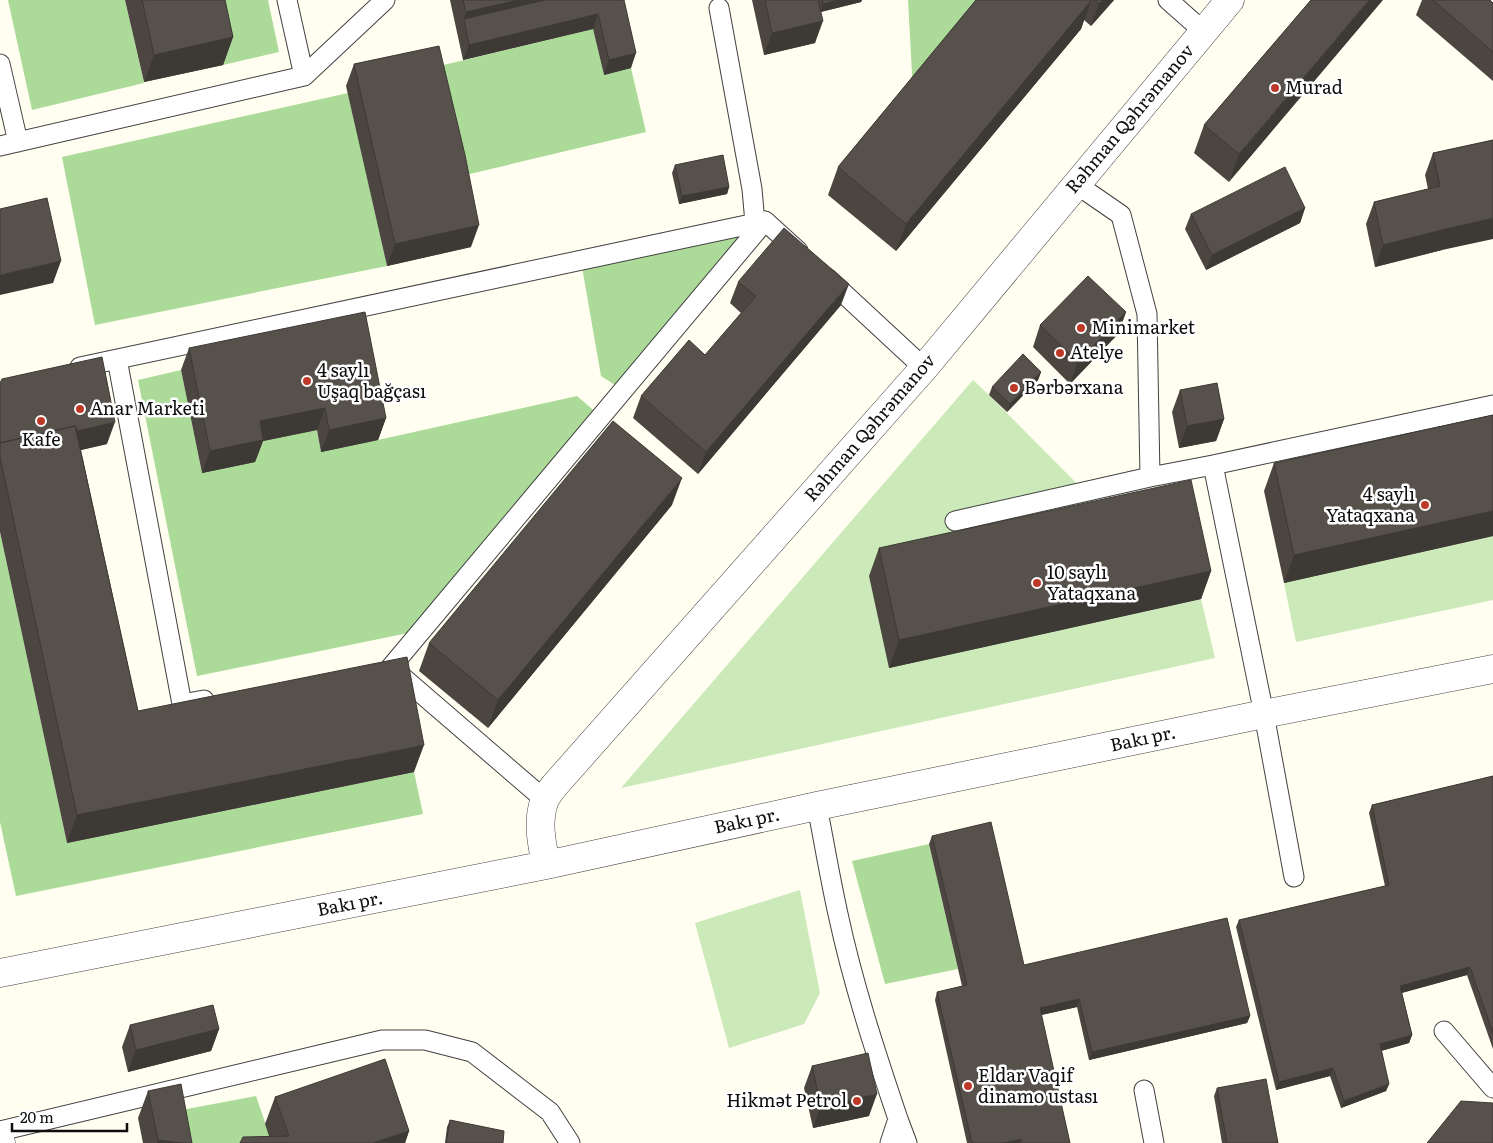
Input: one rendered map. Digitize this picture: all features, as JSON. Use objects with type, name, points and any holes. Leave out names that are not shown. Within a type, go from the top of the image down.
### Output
[{"type":"street","name":"Rəhman Qəhrəmanov","points":[[546,865],[540,816],[545,800],[555,785],[924,368],[1230,0]]},
{"type":"street","name":"Bakı pr.","points":[[0,972],[546,865],[817,806],[1493,669]]},
{"type":"lane","points":[[288,0],[304,76]]},
{"type":"lane","points":[[0,64],[9,144],[304,76],[385,0]]},
{"type":"lane","points":[[1168,0],[1203,31]]},
{"type":"lane","points":[[719,8],[752,190],[760,222],[812,265],[924,368]]},
{"type":"lane","points":[[1076,184],[1122,215],[1145,305],[1147,314],[1150,477]]},
{"type":"lane","points":[[58,371],[760,222]]},
{"type":"lane","points":[[372,670],[391,667],[760,222]]},
{"type":"lane","points":[[117,359],[182,704],[220,698]]},
{"type":"lane","points":[[955,521],[1150,477],[1493,405]]},
{"type":"lane","points":[[1213,465],[1264,714],[1294,877]]},
{"type":"lane","points":[[391,667],[545,800]]},
{"type":"lane","points":[[817,806],[838,915],[849,959],[876,1052],[907,1143]]},
{"type":"lane","points":[[1444,1031],[1493,1088]]},
{"type":"lane","points":[[0,1130],[382,1040],[425,1040],[472,1052],[550,1112],[570,1143]]},
{"type":"lane","points":[[1144,1090],[1154,1143]]},
{"type":"lane","points":[[890,1143],[898,1119]]},
{"type":"green space","points":[[8,0],[125,0],[144,83],[32,110]]},
{"type":"green space","points":[[209,0],[268,0],[279,52],[223,65]]},
{"type":"green space","points":[[908,0],[988,0],[913,92]]},
{"type":"green space","points":[[593,29],[604,75],[631,68],[646,132],[457,177],[431,68]]},
{"type":"green space","points":[[348,93],[387,266],[95,325],[62,157]]},
{"type":"green space","points":[[748,233],[618,387],[601,376],[582,267]]},
{"type":"green space","points":[[181,370],[202,473],[252,443],[317,430],[321,451],[577,396],[598,414],[413,632],[197,676],[138,380]]},
{"type":"green space","points":[[973,380],[1115,522],[889,668],[1201,599],[1215,658],[621,788]]},
{"type":"green space","points":[[0,532],[67,843],[414,772],[423,814],[16,896],[0,822]]},
{"type":"green space","points":[[1493,536],[1493,600],[1296,642],[1284,583]]},
{"type":"green space","points":[[929,844],[958,969],[885,984],[852,861]]},
{"type":"green space","points":[[800,890],[820,993],[804,1024],[729,1048],[695,923]]},
{"type":"green space","points":[[256,1096],[272,1143],[177,1143],[171,1112]]},
{"type":"building","points":[[142,0],[225,0],[233,37],[154,55]]},
{"type":"building","points":[[463,0],[518,0],[466,12]]},
{"type":"building","points":[[545,0],[624,0],[636,53],[609,60],[598,14],[469,45],[464,19]]},
{"type":"building","points":[[765,0],[818,0],[823,21],[772,33]]},
{"type":"building","points":[[822,0],[839,0],[823,4]]},
{"type":"building","points":[[976,0],[1091,1],[906,224],[838,167]]},
{"type":"building","points":[[1094,0],[1103,0],[1099,4]]},
{"type":"building","points":[[1311,0],[1369,0],[1239,154],[1204,125]]},
{"type":"building","points":[[1433,0],[1490,0],[1493,3],[1493,52]]},
{"type":"building","points":[[439,46],[465,155],[479,225],[395,244],[354,64]]},
{"type":"building","points":[[1493,140],[1493,218],[1383,245],[1374,202],[1440,186],[1433,153]]},
{"type":"building","points":[[723,155],[729,187],[682,196],[675,165]]},
{"type":"building","points":[[1285,167],[1305,208],[1212,255],[1191,214]]},
{"type":"building","points":[[47,198],[61,261],[0,275],[0,209]]},
{"type":"building","points":[[784,228],[849,284],[706,452],[641,396],[689,340],[705,355],[756,296],[738,282]]},
{"type":"building","points":[[1088,276],[1126,312],[1078,362],[1040,325]]},
{"type":"building","points":[[365,312],[386,418],[329,430],[325,408],[260,421],[263,440],[210,451],[189,348]]},
{"type":"building","points":[[1023,354],[1041,372],[1010,404],[992,387]]},
{"type":"building","points":[[102,357],[115,422],[77,431],[75,426],[0,443],[0,383],[2,379]]},
{"type":"building","points":[[1217,383],[1224,419],[1187,426],[1180,390]]},
{"type":"building","points":[[1493,415],[1493,511],[1294,555],[1274,463]]},
{"type":"building","points":[[613,421],[682,478],[498,700],[429,643]]},
{"type":"building","points":[[75,426],[138,711],[407,657],[424,745],[77,815],[0,457],[0,443]]},
{"type":"building","points":[[1191,480],[1211,571],[899,640],[879,548]]},
{"type":"building","points":[[1493,776],[1493,1033],[1470,967],[1400,986],[1412,1035],[1380,1044],[1389,1084],[1344,1101],[1333,1068],[1279,1082],[1239,920],[1389,885],[1372,805]]},
{"type":"building","points":[[991,822],[1024,965],[1227,918],[1250,1016],[1092,1052],[1079,999],[1040,1008],[1070,1143],[1022,1143],[1021,1139],[1004,1143],[972,1143],[937,992],[967,985],[932,836]]},
{"type":"building","points":[[213,1005],[219,1029],[136,1050],[130,1025]]},
{"type":"building","points":[[868,1053],[877,1094],[821,1106],[812,1066]]},
{"type":"building","points":[[385,1059],[409,1131],[373,1143],[240,1143],[243,1137],[289,1136],[275,1097]]},
{"type":"building","points":[[1266,1079],[1278,1143],[1227,1143],[1217,1088]]},
{"type":"building","points":[[181,1084],[192,1143],[158,1140],[148,1091]]},
{"type":"building","points":[[1461,1101],[1493,1103],[1493,1143],[1427,1143]]},
{"type":"building","points":[[450,1120],[504,1131],[503,1143],[446,1143]]},
{"type":"place","name":"Murad","points":[[1275,88]]},
{"type":"place","name":"Minimarket","points":[[1081,328]]},
{"type":"place","name":"Atelye","points":[[1060,353]]},
{"type":"place","name":"4 saylı Uşaq bağçası","points":[[307,381]]},
{"type":"place","name":"Bərbərxana","points":[[1014,388]]},
{"type":"place","name":"Anar Marketi","points":[[80,409]]},
{"type":"place","name":"Kafe","points":[[41,421]]},
{"type":"place","name":"4 saylı Yataqxana","points":[[1425,505]]},
{"type":"place","name":"10 saylı Yataqxana","points":[[1037,583]]},
{"type":"place","name":"Eldar Vaqif dinamo ustası","points":[[968,1086]]},
{"type":"place","name":"Hikmət Petrol","points":[[857,1101]]}]
